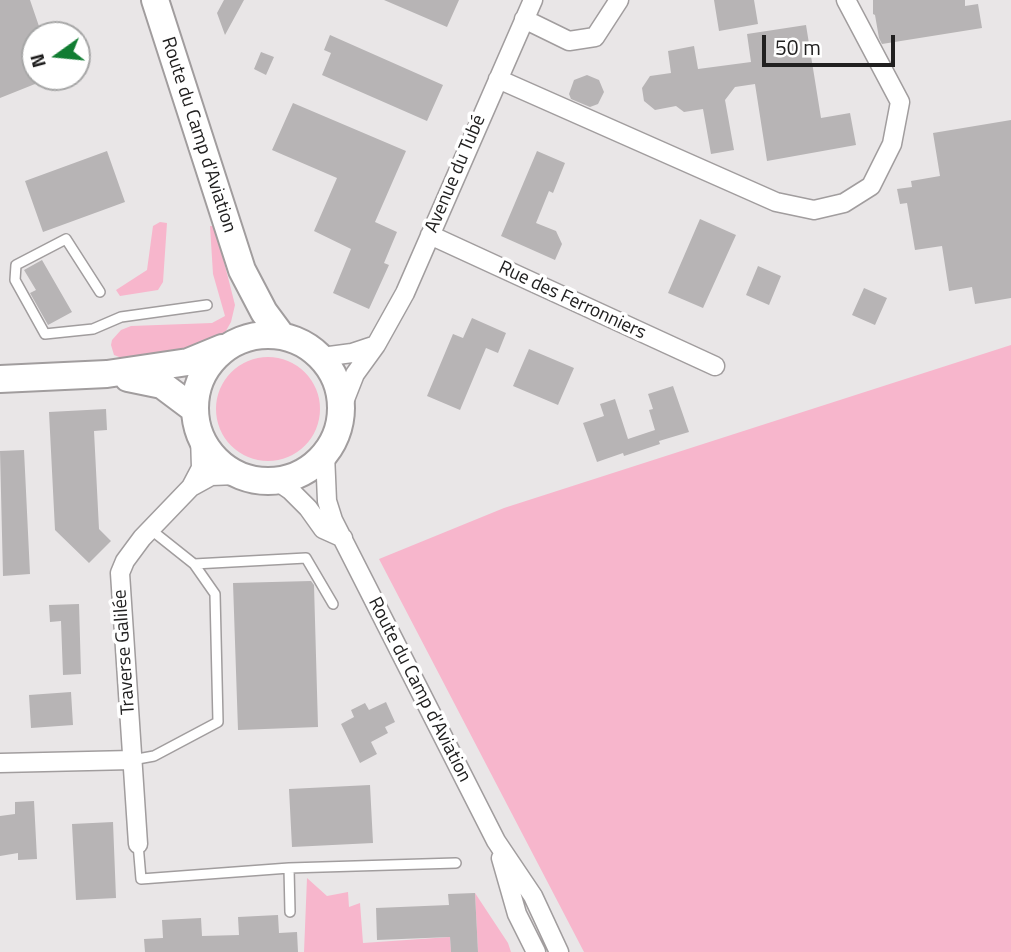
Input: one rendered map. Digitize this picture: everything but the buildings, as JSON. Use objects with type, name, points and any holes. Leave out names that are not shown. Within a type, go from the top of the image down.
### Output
[{"type":"street","name":"Route du Camp d'Aviation","points":[[155,0],[242,270],[264,312],[281,335]]},
{"type":"street","name":"Avenue du Tubé","points":[[342,408],[355,374],[376,345],[405,293],[533,0]]},
{"type":"street","points":[[524,19],[569,41],[595,37],[618,0]]},
{"type":"street","points":[[498,79],[776,202],[814,210],[844,203],[872,186],[892,144],[900,102],[845,0]]},
{"type":"street","name":"Rue des Ferronniers","points":[[430,235],[715,366]]},
{"type":"street","name":"Route du Camp d'Aviation","points":[[236,342],[247,306],[242,270]]},
{"type":"street","points":[[0,379],[107,374],[188,362],[236,342],[262,334],[281,335],[296,340],[322,358],[339,389],[342,408],[338,432],[325,454],[303,472],[277,481],[257,481],[237,475],[216,459],[200,436],[194,409],[198,384],[210,362],[236,342]]},
{"type":"street","points":[[322,358],[352,353],[376,345]]},
{"type":"street","points":[[107,374],[162,384],[194,409]]},
{"type":"street","name":"Traverse Galilée","points":[[138,844],[120,573],[125,561],[150,529],[191,487],[201,468],[200,436]]},
{"type":"street","name":"Route du Camp d'Aviation","points":[[325,454],[327,501],[343,538],[496,841],[533,896],[559,952]]},
{"type":"street","name":"Traverse Galilée","points":[[191,487],[211,476],[237,475]]},
{"type":"street","name":"Route du Camp d'Aviation","points":[[277,481],[299,499],[323,528],[343,538]]},
{"type":"street","points":[[0,763],[132,760]]},
{"type":"street","name":"Route du Camp d'Aviation","points":[[496,841],[516,914],[536,952]]},
{"type":"lane","points":[[100,292],[66,239],[16,265],[15,280],[45,334],[93,329],[121,317],[207,305]]},
{"type":"lane","points":[[132,760],[155,756],[218,722],[215,594],[194,564],[150,529]]},
{"type":"lane","points":[[194,564],[306,558],[333,604]]},
{"type":"lane","points":[[138,844],[141,879],[289,869],[456,863]]},
{"type":"lane","points":[[289,869],[290,912]]},
{"type":"shaded area","points":[[160,222],[167,223],[163,282],[158,290],[120,296],[116,290],[147,270],[153,226]]},
{"type":"shaded area","points":[[210,226],[215,226],[235,305],[231,322],[223,336],[213,345],[127,360],[114,355],[112,340],[121,330],[131,326],[212,323],[225,316],[213,274]]},
{"type":"shaded area","points":[[1011,345],[1011,952],[584,952],[379,559],[504,508]]},
{"type":"shaded area","points":[[268,357],[288,361],[305,372],[316,389],[320,409],[316,429],[305,446],[288,457],[268,461],[248,457],[231,446],[220,429],[216,409],[220,389],[231,372],[248,361]]},
{"type":"shaded area","points":[[307,878],[327,896],[348,892],[349,907],[360,903],[363,943],[450,937],[451,952],[304,952]]},
{"type":"shaded area","points":[[475,893],[508,943],[511,952],[478,952]]}]
